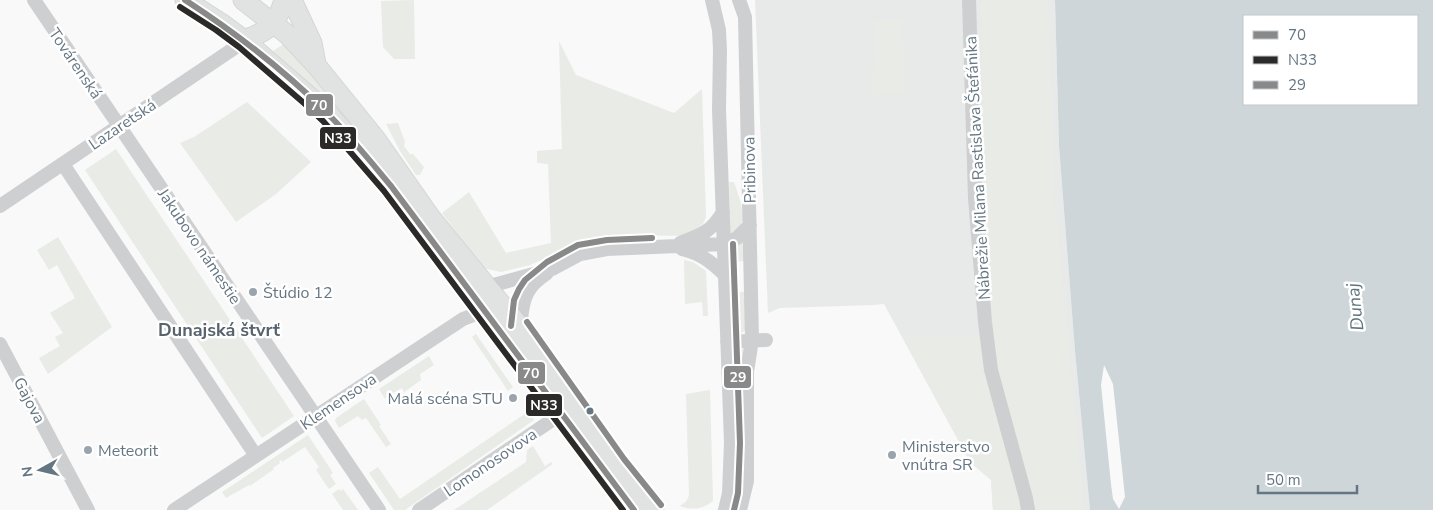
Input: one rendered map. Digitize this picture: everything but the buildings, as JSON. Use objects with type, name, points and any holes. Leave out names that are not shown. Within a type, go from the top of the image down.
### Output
[{"type":"main road","points":[[185,0],[244,40],[312,98],[359,148],[391,186],[634,510]]},
{"type":"main road","points":[[243,0],[266,12],[316,65],[375,138],[431,218],[514,321],[617,464],[654,510]]},
{"type":"main road","points":[[266,12],[280,14],[284,0]]},
{"type":"main road","points":[[292,0],[312,43],[316,65]]},
{"type":"main road","points":[[244,40],[260,33],[266,12]]},
{"type":"street","name":"Továrenská","points":[[34,0],[119,126]]},
{"type":"street","name":"Pribinova","points":[[712,0],[719,30],[720,50],[719,110],[727,342],[730,472],[729,493],[724,510]]},
{"type":"street","name":"Pribinova","points":[[739,0],[745,17],[752,340],[747,372],[747,481],[740,510]]},
{"type":"street","name":"Nábrežie Milana Rastislava Štefánika","points":[[969,0],[975,207],[985,322],[991,370],[1028,510]]},
{"type":"street","name":"Lazaretská","points":[[0,206],[244,40]]},
{"type":"street","name":"Jakubovo námestie","points":[[119,126],[379,510]]},
{"type":"street","points":[[63,164],[256,456]]},
{"type":"street","points":[[670,246],[709,230],[717,223],[723,212]]},
{"type":"street","points":[[514,321],[531,286],[552,269],[580,254],[607,249],[724,244],[737,238],[750,225]]},
{"type":"street","points":[[670,246],[695,252],[708,260],[725,275]]},
{"type":"street","points":[[465,285],[486,287],[552,269]]},
{"type":"street","name":"Klemensova","points":[[174,510],[463,319],[484,311],[514,321]]},
{"type":"street","points":[[727,342],[766,340]]},
{"type":"street","name":"Gajova","points":[[0,344],[88,510]]},
{"type":"street","name":"Lomonosovova","points":[[419,510],[561,414]]},
{"type":"shaded area","points":[[414,0],[415,59],[394,59],[383,47],[381,1]]},
{"type":"shaded area","points":[[755,0],[1055,0],[1059,146],[1090,510],[993,510],[991,480],[970,462],[884,304],[780,308],[768,313]]},
{"type":"shaded area","points":[[980,0],[1048,0],[1055,199],[1084,510],[993,510],[991,480],[970,462],[902,336],[993,334],[985,193]]},
{"type":"shaded area","points":[[903,19],[905,94],[871,95],[875,21]]},
{"type":"shaded area","points":[[559,41],[576,75],[674,113],[702,89],[706,217],[703,224],[687,236],[629,235],[588,240],[530,265],[501,272],[483,268],[442,213],[469,192],[506,253],[551,243],[548,164],[537,163],[537,151],[562,149]]},
{"type":"shaded area","points":[[285,43],[315,75],[342,112],[340,114],[273,51]]},
{"type":"shaded area","points":[[247,102],[311,162],[276,194],[236,222],[180,143],[194,137]]},
{"type":"shaded area","points":[[398,123],[405,142],[404,146],[424,167],[420,175],[416,175],[400,151],[386,124]]},
{"type":"shaded area","points":[[116,149],[294,416],[262,438],[85,170]]},
{"type":"shaded area","points":[[729,182],[734,182],[742,212],[739,229],[730,237]]},
{"type":"shaded area","points":[[58,237],[112,327],[48,374],[39,358],[60,346],[55,337],[63,333],[50,313],[75,298],[57,265],[49,270],[37,250]]},
{"type":"shaded area","points":[[744,238],[745,261],[731,262],[731,247]]},
{"type":"shaded area","points":[[684,260],[693,262],[706,271],[708,316],[703,316],[702,302],[685,304]]},
{"type":"shaded area","points":[[732,292],[746,292],[747,327],[741,333],[735,331],[733,327]]},
{"type":"shaded area","points":[[476,334],[513,387],[508,391],[472,337]]},
{"type":"shaded area","points":[[741,347],[743,349],[742,439],[735,440],[734,350]]},
{"type":"shaded area","points":[[429,356],[434,365],[420,374],[421,380],[404,392],[402,388],[392,392],[385,399],[379,389]]},
{"type":"shaded area","points":[[710,390],[713,501],[701,508],[693,509],[679,506],[686,501],[689,494],[686,394]]},
{"type":"shaded area","points":[[364,399],[391,444],[386,447],[366,418],[362,420],[358,416],[339,428],[335,421],[336,418]]},
{"type":"shaded area","points":[[529,411],[534,420],[405,510],[394,510],[369,473],[378,467],[400,499]]},
{"type":"shaded area","points":[[308,435],[333,473],[330,475],[336,484],[329,489],[316,470],[319,467],[305,447],[282,462],[281,460],[279,461],[280,463],[274,469],[250,486],[226,498],[222,492]]},
{"type":"shaded area","points":[[533,446],[545,466],[551,462],[553,464],[487,510],[454,510],[526,462],[527,450]]},
{"type":"shaded area","points":[[339,489],[341,491],[343,489],[358,510],[343,510],[332,494]]},
{"type":"water","name":"Dunaj","points":[[1055,0],[1433,0],[1433,510],[1090,510],[1059,146]]},
{"type":"pier","points":[[1104,365],[1113,384],[1125,497],[1119,509],[1113,499],[1111,484],[1101,385]]},
{"type":"transit line","name":"70","points":[[185,0],[241,39],[277,68],[312,98],[353,141],[391,186],[634,510]]},
{"type":"transit line","name":"N33","points":[[180,7],[239,47],[323,121],[384,191],[623,510]]},
{"type":"transit line","name":"29","points":[[511,326],[514,300],[519,289],[525,280],[547,262],[578,245],[607,240],[652,238]]},
{"type":"transit line","name":"29","points":[[733,244],[740,443],[738,493],[734,510]]},
{"type":"transit line","name":"29","points":[[527,322],[624,459],[661,505]]},
{"type":"place","name":"Štúdio 12","points":[[253,292]]},
{"type":"place","name":"Malá scéna STU","points":[[513,398]]},
{"type":"place","name":"Meteorit","points":[[88,450]]},
{"type":"place","name":"Ministerstvo vnútra SR","points":[[892,455]]},
{"type":"district","name":"Dunajská štvrť","points":[[219,330]]}]
